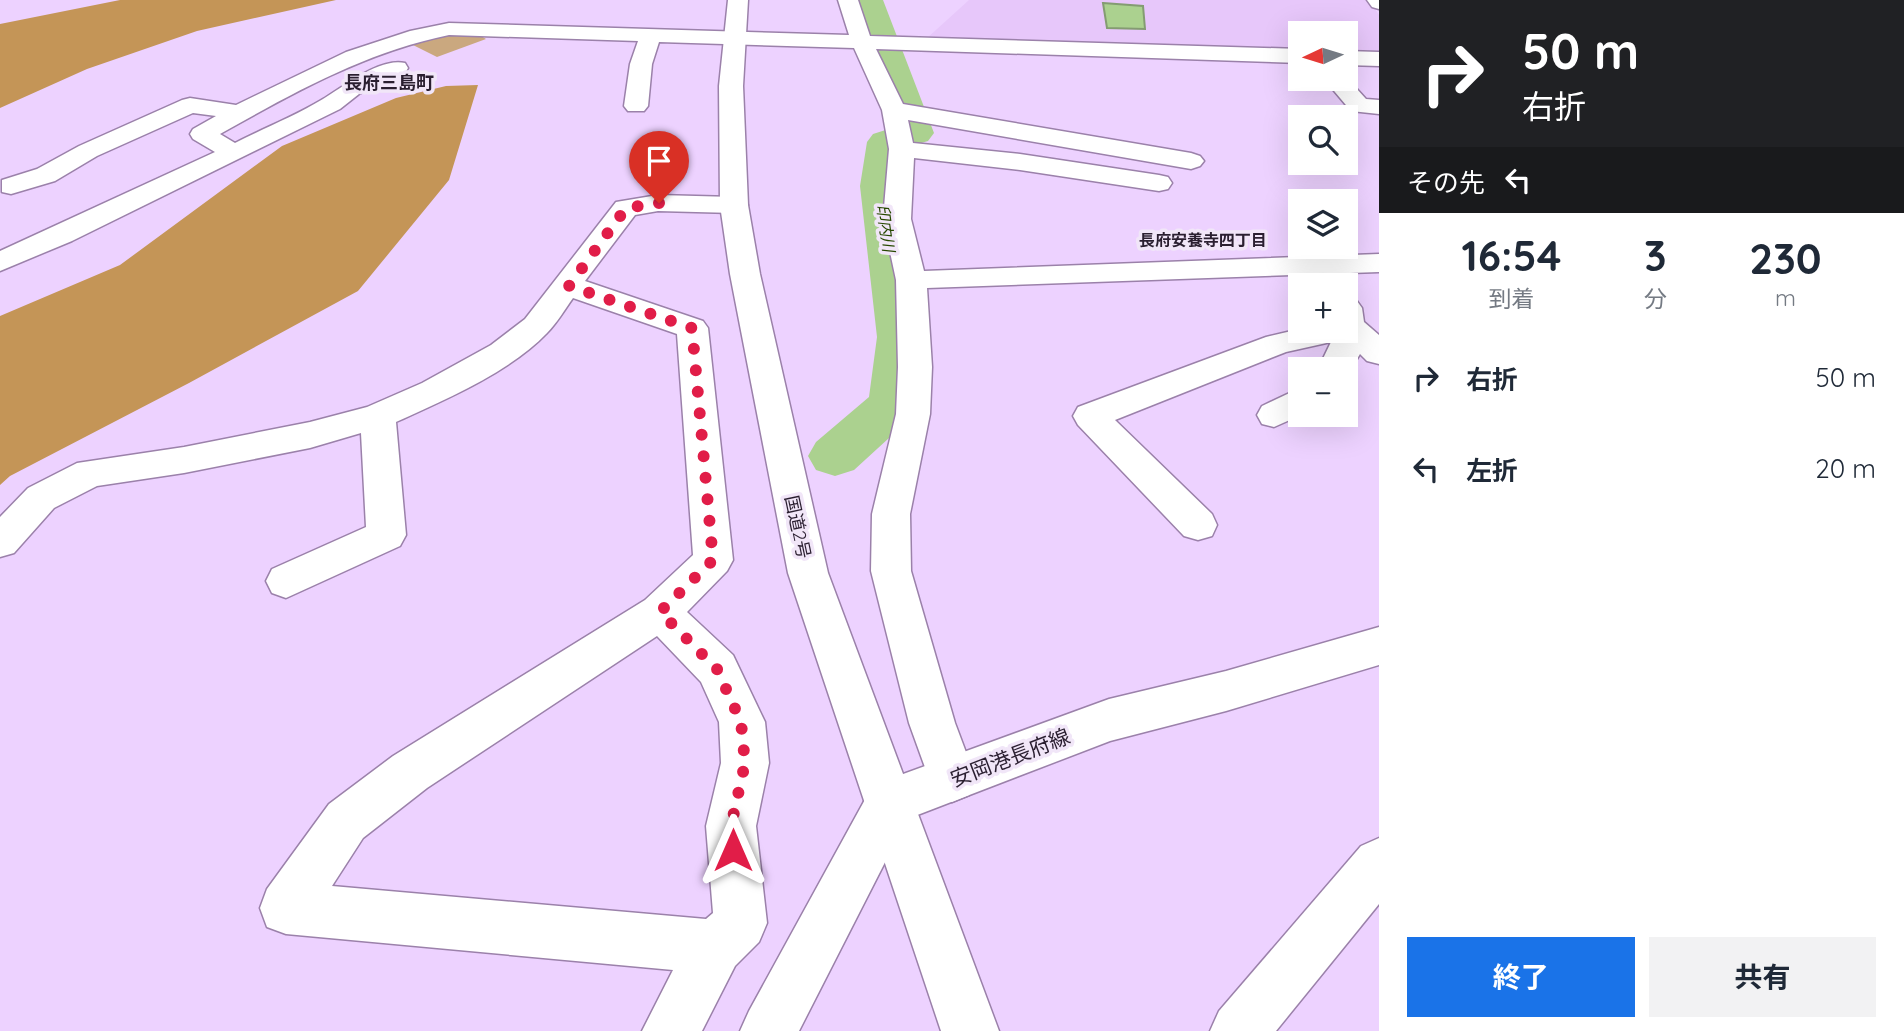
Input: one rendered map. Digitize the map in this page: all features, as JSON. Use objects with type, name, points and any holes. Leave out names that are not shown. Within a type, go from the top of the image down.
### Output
[{"type":"main road","name":"国道2号","points":[[738,0],[731,86],[734,205],[745,274],[808,573],[970,1031]]},
{"type":"main road","points":[[848,0],[871,43],[902,127],[897,219],[911,280],[915,324],[913,414],[891,514],[891,571],[932,723],[952,779]]},
{"type":"main road","points":[[450,9],[481,29]]},
{"type":"main road","points":[[234,153],[202,134],[296,85],[401,40],[440,30],[481,29],[1288,56]]},
{"type":"main road","points":[[636,106],[641,64],[650,36]]},
{"type":"main road","points":[[0,262],[234,153],[332,104],[351,89],[426,54],[401,40]]},
{"type":"main road","points":[[1358,58],[1379,59]]},
{"type":"main road","points":[[1346,91],[1359,106],[1379,107]]},
{"type":"main road","points":[[10,186],[46,175],[88,151],[190,105],[239,113]]},
{"type":"main road","points":[[902,127],[1191,161]]},
{"type":"main road","points":[[902,127],[1020,162],[1159,184]]},
{"type":"main road","points":[[0,542],[41,498],[90,473],[184,460],[310,435],[378,416],[434,391],[503,352],[536,326],[626,208],[659,203],[734,205]]},
{"type":"main road","points":[[1333,273],[1379,263]]},
{"type":"main road","points":[[911,280],[1288,275]]},
{"type":"main road","points":[[569,286],[692,328],[713,560],[668,619],[410,772],[346,821],[286,908],[716,947]]},
{"type":"main road","points":[[1358,335],[1379,353]]},
{"type":"main road","points":[[1198,525],[1090,416],[1288,341]]},
{"type":"main road","points":[[286,582],[386,535],[378,416]]},
{"type":"main road","points":[[668,619],[717,669],[741,722],[745,763],[731,826],[740,923],[716,947],[671,1031]]},
{"type":"main road","name":"安岡港長府線","points":[[890,802],[1109,720],[1226,691],[1379,646]]},
{"type":"main road","points":[[769,1031],[890,802]]},
{"type":"main road","points":[[1239,1031],[1379,864]]},
{"type":"shaded area","points":[[120,0],[336,0],[197,31],[87,69],[0,108],[0,24]]},
{"type":"shaded area","points":[[969,0],[1369,0],[1379,15],[1379,54],[1358,53],[1358,21],[1288,21],[1288,51],[926,39]]},
{"type":"shaded area","points":[[1103,3],[1143,6],[1145,29],[1107,28]]},
{"type":"shaded area","points":[[476,33],[486,39],[437,57],[413,45],[420,38]]},
{"type":"shaded area","points":[[478,85],[449,180],[358,291],[10,476],[0,485],[0,316],[120,265],[282,146],[396,98],[446,86]]},
{"type":"waterway","name":"印内川","points":[[835,456],[894,404],[901,337],[880,186],[886,142],[915,133],[868,0]]},
{"type":"district","name":"長府三島町","points":[[389,82]]},
{"type":"district","name":"長府安養寺四丁目","points":[[1203,240]]},
{"type":"route","points":[[659,203],[626,208],[569,286],[692,328],[713,560],[660,612],[717,669],[741,722],[745,763],[731,826],[733,850]]}]
